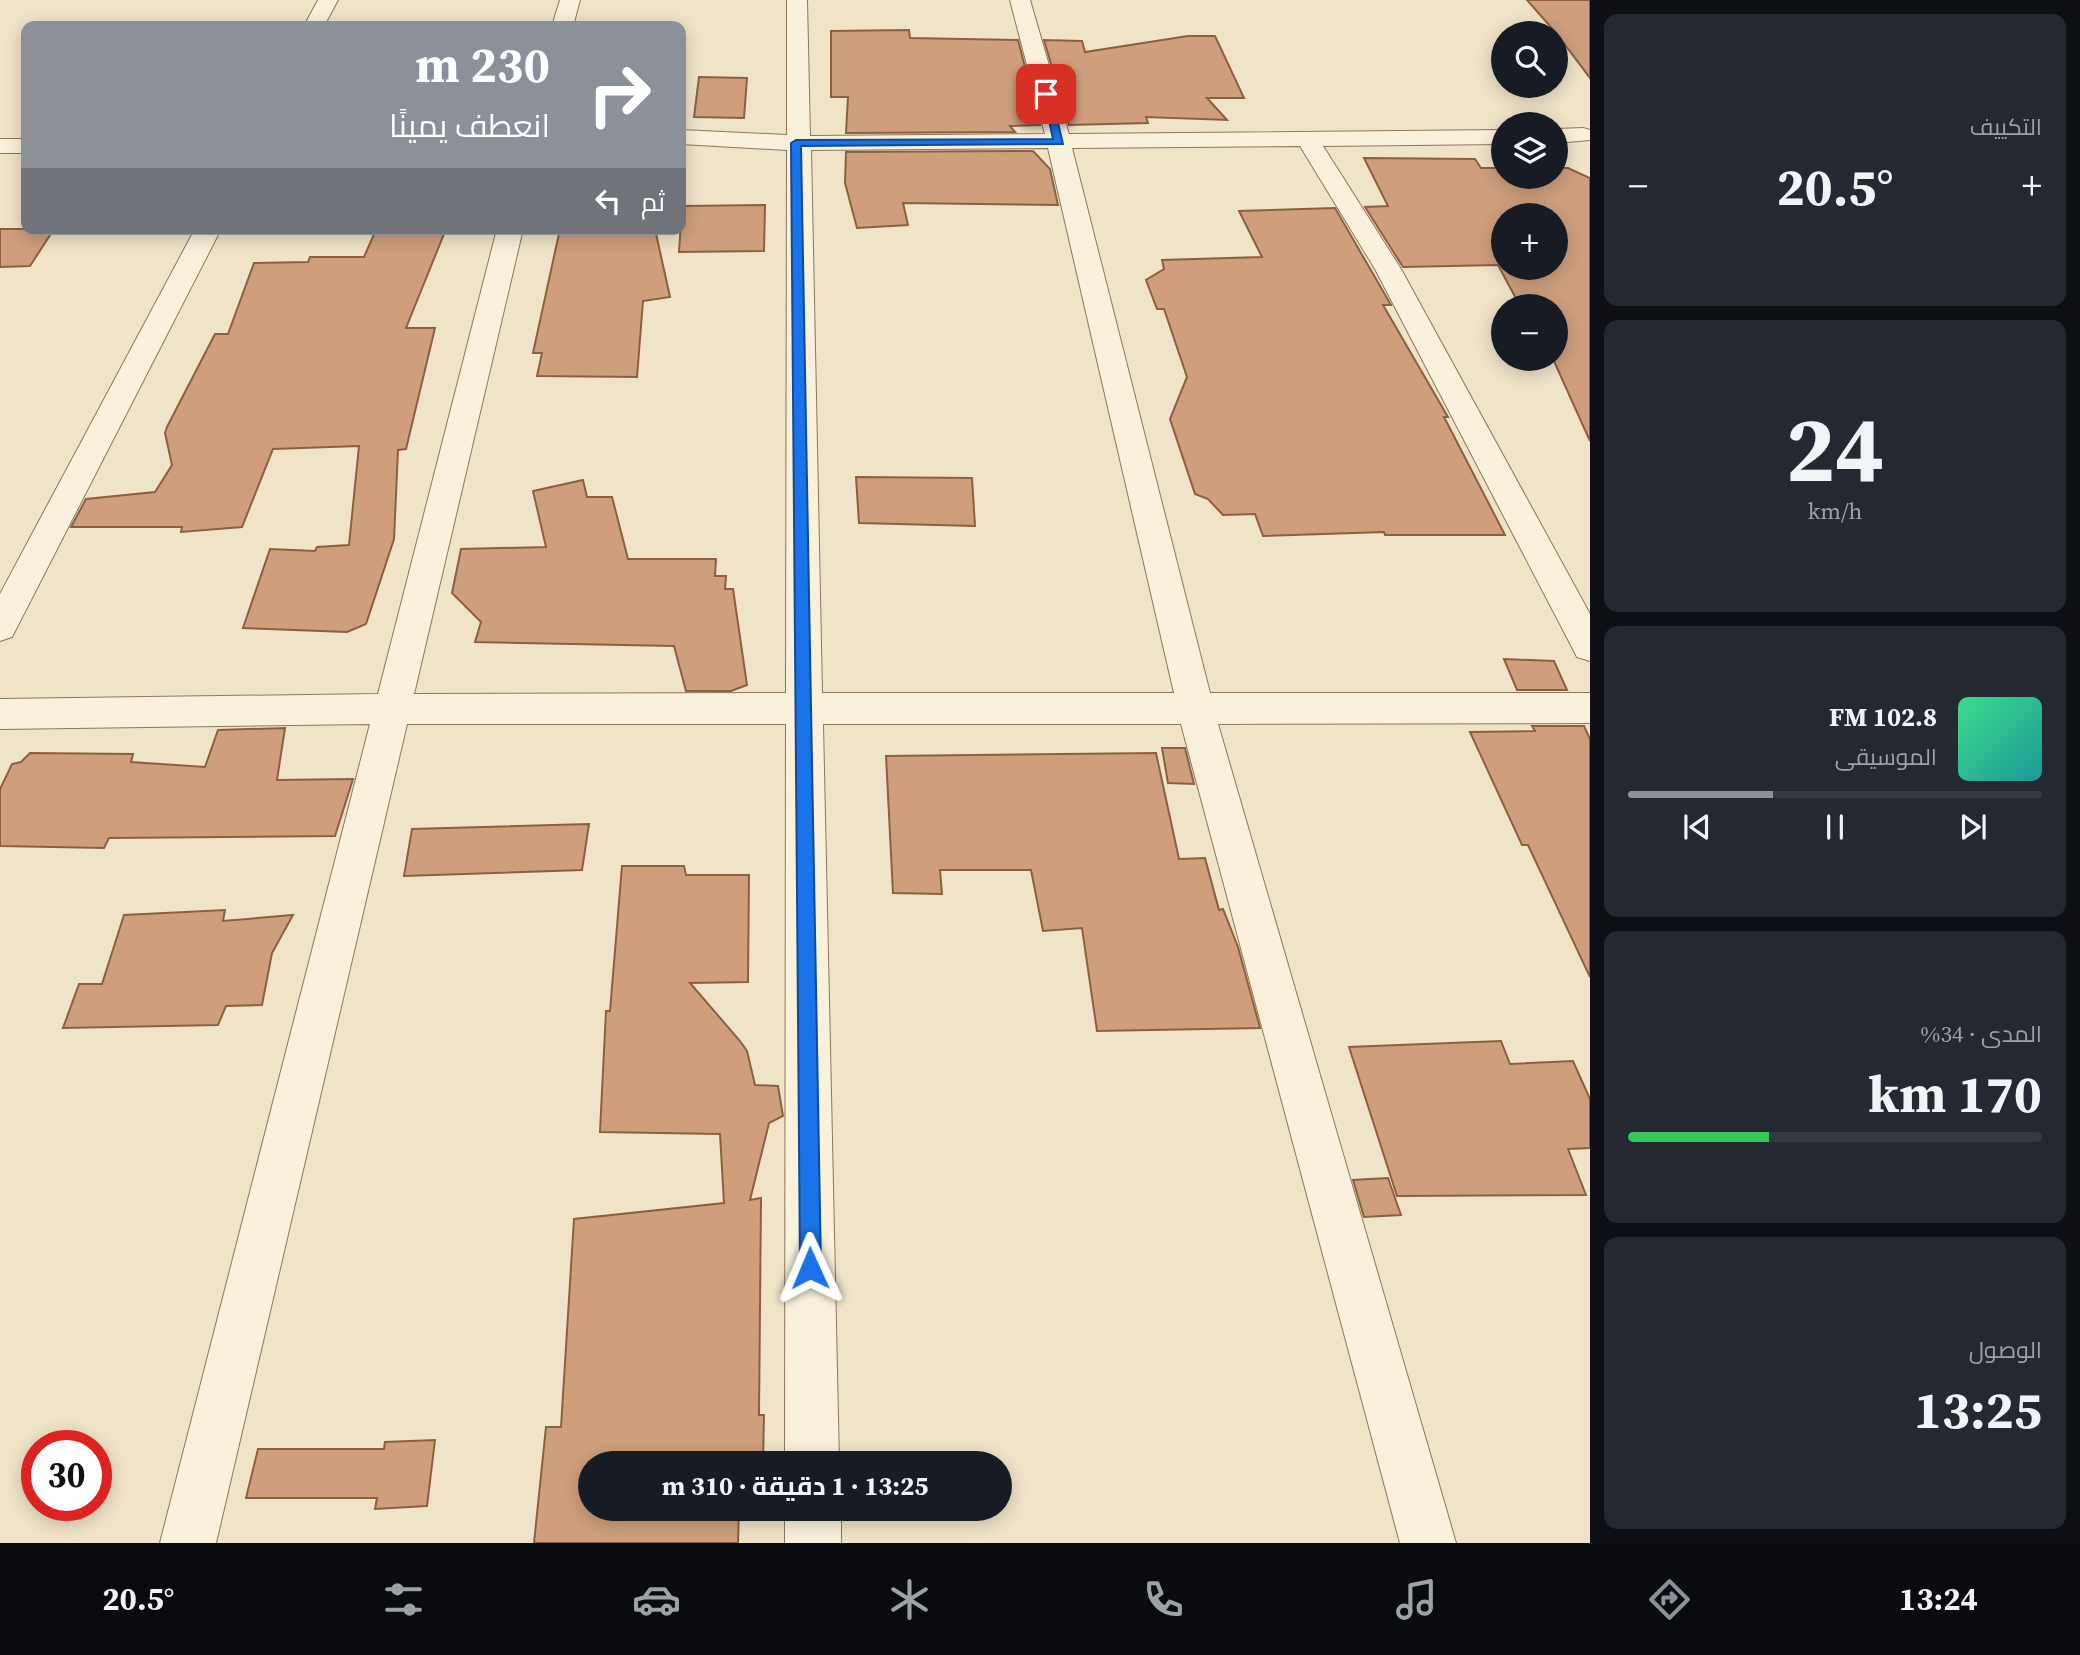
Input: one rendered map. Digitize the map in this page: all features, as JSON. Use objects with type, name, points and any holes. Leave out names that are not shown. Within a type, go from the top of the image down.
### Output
[{"type":"street","points":[[317,21],[328,0]]},
{"type":"street","points":[[564,21],[570,0]]},
{"type":"street","points":[[797,0],[796,143],[813,1451]]},
{"type":"street","points":[[1020,0],[1059,142],[1196,710],[1428,1543]]},
{"type":"street","points":[[686,137],[796,143],[1491,136]]},
{"type":"street","points":[[1568,136],[1588,138]]},
{"type":"street","points":[[1308,140],[1388,269],[1590,647]]},
{"type":"street","points":[[0,146],[21,146]]},
{"type":"street","points":[[0,627],[205,235]]},
{"type":"street","points":[[188,1543],[509,235]]},
{"type":"street","points":[[0,714],[391,709],[1590,708]]},
{"type":"street","points":[[813,1521],[813,1543]]},
{"type":"building","points":[[1527,0],[1590,0],[1590,78],[1568,49],[1568,21],[1545,21]]},
{"type":"building","points":[[909,30],[910,38],[1018,40],[1040,125],[1010,126],[1015,132],[846,133],[848,97],[831,97],[831,31]]},
{"type":"building","points":[[1188,36],[1215,36],[1244,98],[1207,98],[1227,120],[1146,117],[1148,123],[1069,125],[1044,40],[1082,41],[1085,52]]},
{"type":"building","points":[[699,77],[747,78],[744,118],[694,117]]},
{"type":"building","points":[[1033,151],[1050,169],[1058,205],[903,203],[908,225],[857,228],[845,183],[846,152]]},
{"type":"building","points":[[1364,158],[1475,159],[1481,168],[1491,168],[1491,189],[1568,189],[1568,168],[1590,178],[1590,441],[1558,371],[1568,371],[1568,294],[1514,294],[1506,280],[1568,280],[1568,203],[1491,203],[1491,265],[1403,267],[1365,207],[1388,206]]},
{"type":"building","points":[[765,205],[764,251],[679,252],[680,235],[686,235],[686,206]]},
{"type":"building","points":[[1335,208],[1391,305],[1383,305],[1448,417],[1444,417],[1505,535],[1385,535],[1384,532],[1263,536],[1255,514],[1223,515],[1208,499],[1195,494],[1170,419],[1187,377],[1164,309],[1157,309],[1146,280],[1164,269],[1162,260],[1262,257],[1239,211]]},
{"type":"building","points":[[0,229],[21,229],[21,235],[50,235],[30,266],[0,267]]},
{"type":"building","points":[[374,235],[444,235],[406,328],[435,328],[406,449],[398,450],[394,539],[366,624],[347,632],[243,628],[270,549],[315,551],[317,547],[349,545],[359,446],[273,449],[242,527],[181,532],[182,527],[71,527],[86,499],[155,492],[172,465],[165,433],[167,427],[215,334],[228,334],[254,263],[308,262],[310,257],[364,257]]},
{"type":"building","points":[[559,235],[656,235],[670,297],[643,301],[637,377],[537,376],[542,353],[533,353]]},
{"type":"building","points":[[856,477],[972,478],[975,526],[859,523]]},
{"type":"building","points":[[583,480],[587,497],[612,497],[628,559],[716,559],[715,576],[726,576],[725,589],[733,589],[747,685],[731,691],[686,691],[674,646],[475,642],[481,622],[452,593],[461,549],[546,547],[533,491]]},
{"type":"building","points":[[1504,659],[1554,661],[1567,690],[1517,690]]},
{"type":"building","points":[[1532,726],[1584,726],[1590,739],[1590,977],[1528,845],[1522,845],[1470,732],[1535,731]]},
{"type":"building","points":[[285,728],[277,780],[353,779],[335,836],[109,838],[104,848],[0,846],[0,789],[12,764],[21,762],[30,753],[133,754],[131,762],[205,767],[218,730]]},
{"type":"building","points":[[1162,748],[1185,748],[1194,784],[1168,783]]},
{"type":"building","points":[[1156,753],[1179,859],[1205,858],[1219,910],[1223,909],[1238,947],[1260,1028],[1097,1031],[1082,928],[1043,931],[1031,870],[940,870],[942,894],[893,893],[886,756]]},
{"type":"building","points":[[589,824],[582,870],[404,876],[412,829]]},
{"type":"building","points":[[622,866],[684,866],[686,875],[749,875],[748,982],[690,983],[747,1051],[755,1085],[778,1086],[783,1116],[769,1123],[750,1200],[761,1198],[759,1415],[764,1415],[763,1451],[578,1451],[578,1521],[739,1521],[738,1543],[534,1543],[546,1427],[561,1427],[574,1219],[724,1203],[720,1134],[600,1132],[606,1011],[610,1011]]},
{"type":"building","points":[[225,910],[223,921],[293,915],[272,953],[262,1005],[226,1006],[218,1025],[63,1028],[79,984],[102,984],[124,915]]},
{"type":"building","points":[[1501,1041],[1510,1064],[1573,1061],[1590,1099],[1590,1148],[1568,1149],[1586,1195],[1397,1196],[1349,1047]]},
{"type":"building","points":[[1388,1178],[1401,1215],[1364,1217],[1353,1180]]},
{"type":"building","points":[[435,1440],[427,1506],[375,1509],[377,1498],[246,1498],[258,1449],[384,1449],[385,1442]]},
{"type":"route","points":[[810,1268],[796,143],[1059,142],[1046,94]]}]
